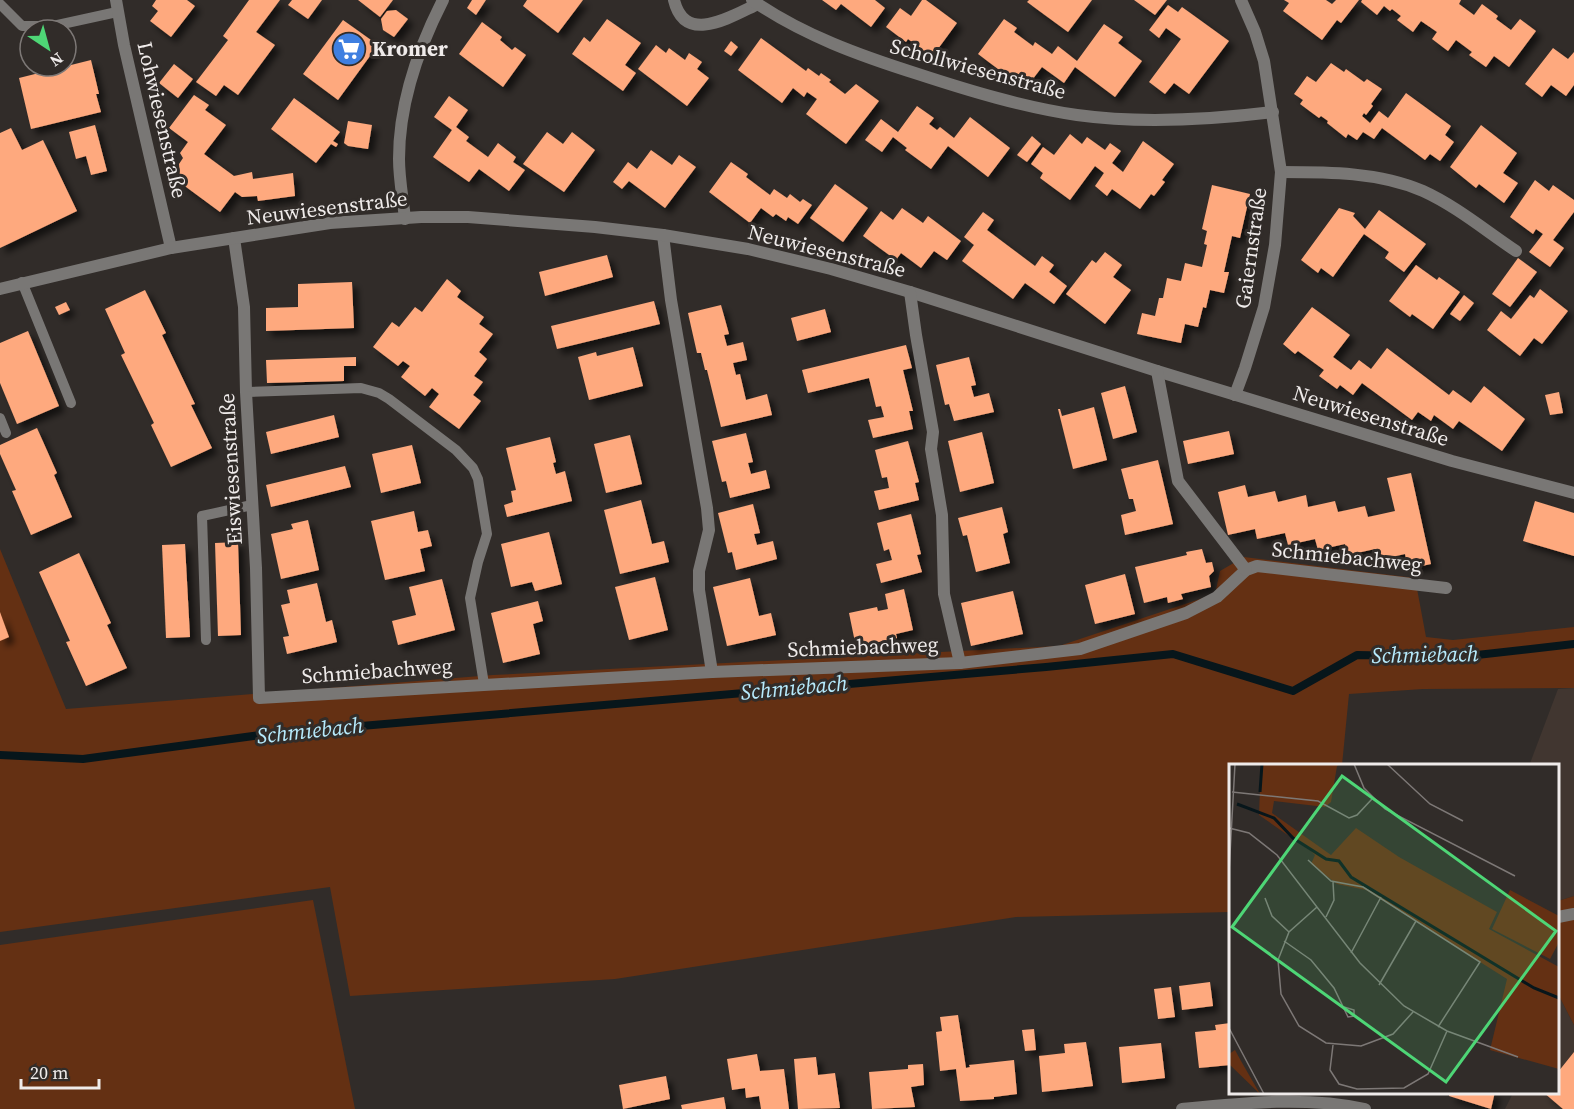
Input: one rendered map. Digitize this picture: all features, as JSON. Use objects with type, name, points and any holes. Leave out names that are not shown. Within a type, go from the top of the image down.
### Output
[{"type":"street","points":[[405,219],[399,160],[402,115],[423,43],[443,0]]},
{"type":"street","name":"Schollwiesenstraße","points":[[674,0],[676,9],[685,20],[699,25],[710,25],[755,2],[788,22],[873,60],[1023,105],[1078,115],[1163,120],[1215,119],[1273,112]]},
{"type":"street","name":"Gaiernstraße","points":[[1235,395],[1264,308],[1275,245],[1281,172],[1264,60],[1255,32],[1240,0]]},
{"type":"street","name":"Lohwiesenstraße","points":[[117,6],[171,248]]},
{"type":"street","points":[[1281,172],[1378,178],[1421,191],[1445,204],[1516,251]]},
{"type":"street","name":"Neuwiesenstraße","points":[[0,289],[171,248],[330,223],[422,217],[468,217],[663,235],[748,249],[831,269],[1452,461],[1574,493]]},
{"type":"street","points":[[663,235],[671,300],[707,508],[709,530],[699,580],[712,672]]},
{"type":"street","name":"Eiswiesenstraße","points":[[234,238],[244,307],[246,392],[256,568],[259,698]]},
{"type":"street","name":"Neuwiesenstraße","points":[[910,292],[933,432],[932,449],[942,515],[944,594],[960,663]]},
{"type":"street","points":[[1157,371],[1178,481],[1246,570]]},
{"type":"street","name":"Schmiebachweg","points":[[259,698],[712,672],[960,663],[1080,649],[1185,613],[1217,597],[1246,570],[1257,566],[1446,588]]},
{"type":"street","points":[[1559,917],[1574,914]]},
{"type":"street","points":[[1182,1109],[1347,1099],[1365,1109]]},
{"type":"lane","points":[[0,4],[22,26],[53,26],[117,6]]},
{"type":"lane","points":[[22,282],[71,403]]},
{"type":"lane","points":[[246,392],[361,388],[379,393],[456,450],[472,468],[478,479],[487,534],[470,598],[484,684]]},
{"type":"lane","points":[[0,418],[6,433]]},
{"type":"lane","points":[[206,640],[202,516],[252,505]]},
{"type":"shaded area","points":[[0,549],[66,709],[493,675],[1059,646],[1215,594],[1220,571],[1244,557],[1415,578],[1426,637],[1453,640],[1574,627],[1574,688],[1423,689],[1349,694],[1342,764],[1229,764],[1229,912],[1016,917],[615,979],[350,996],[330,887],[0,932]]},
{"type":"shaded area","points":[[1574,688],[1574,896],[1559,901],[1559,764],[1530,764],[1558,689]]},
{"type":"shaded area","points":[[1574,896],[1574,1025],[1559,996],[1559,901]]},
{"type":"shaded area","points":[[313,900],[355,1109],[0,1109],[0,945]]},
{"type":"shaded area","points":[[1559,996],[1574,1025],[1574,1109],[1505,1109],[1512,1094],[1559,1094]]},
{"type":"building","points":[[156,0],[187,0],[195,6],[171,37],[150,21],[158,11],[152,6]]},
{"type":"building","points":[[249,0],[280,0],[256,32],[275,45],[238,95],[224,85],[216,96],[196,82],[228,40],[223,36]]},
{"type":"building","points":[[292,0],[322,0],[308,19],[288,5]]},
{"type":"building","points":[[358,0],[393,0],[380,17]]},
{"type":"building","points":[[472,0],[486,0],[476,15],[467,8]]},
{"type":"building","points":[[527,0],[583,0],[558,33],[523,6]]},
{"type":"building","points":[[822,0],[875,0],[885,8],[871,27],[841,4],[836,10]]},
{"type":"building","points":[[922,0],[926,0],[957,23],[932,57],[908,39],[906,42],[886,27],[900,8],[911,16]]},
{"type":"building","points":[[1029,0],[1092,0],[1068,32],[1027,2]]},
{"type":"building","points":[[1134,0],[1167,0],[1155,15]]},
{"type":"building","points":[[1284,0],[1326,0],[1332,4],[1336,0],[1359,0],[1341,23],[1337,20],[1322,40],[1283,11],[1289,3]]},
{"type":"building","points":[[1362,0],[1461,0],[1459,4],[1474,15],[1482,4],[1498,16],[1496,19],[1511,30],[1520,19],[1536,31],[1509,67],[1494,56],[1486,67],[1469,55],[1472,52],[1456,40],[1448,51],[1432,39],[1437,32],[1421,21],[1413,32],[1397,20],[1401,16],[1392,9],[1390,11],[1384,6],[1377,15],[1361,2]]},
{"type":"building","points":[[1168,5],[1178,12],[1182,7],[1229,41],[1189,94],[1174,83],[1165,94],[1149,82],[1181,39],[1166,28],[1159,38],[1149,30]]},
{"type":"building","points":[[396,10],[408,19],[394,37],[383,30],[381,19],[387,11]]},
{"type":"building","points":[[607,19],[641,43],[625,65],[636,73],[623,91],[572,54],[584,37],[590,42]]},
{"type":"building","points":[[1004,19],[1017,28],[1014,32],[1033,46],[1035,42],[1052,54],[1058,46],[1077,61],[1104,24],[1123,37],[1118,43],[1142,61],[1115,97],[1075,67],[1064,83],[1042,67],[1029,84],[1014,73],[1010,78],[978,54]]},
{"type":"building","points":[[343,20],[378,45],[338,100],[303,74]]},
{"type":"building","points":[[482,22],[502,37],[500,40],[512,50],[515,47],[526,55],[503,87],[459,54]]},
{"type":"building","points":[[761,38],[806,71],[808,68],[819,76],[821,73],[845,94],[856,84],[879,101],[846,144],[806,114],[817,99],[807,92],[804,97],[793,88],[782,103],[738,70]]},
{"type":"building","points":[[731,41],[738,47],[731,56],[724,51]]},
{"type":"building","points":[[656,45],[666,53],[669,48],[685,60],[689,53],[702,62],[697,69],[709,78],[687,106],[638,69]]},
{"type":"building","points":[[1553,48],[1568,59],[1574,52],[1574,85],[1566,96],[1551,85],[1542,97],[1525,84]]},
{"type":"building","points":[[91,60],[101,112],[31,129],[19,78],[78,78],[78,63]]},
{"type":"building","points":[[1331,63],[1344,72],[1346,69],[1364,82],[1367,79],[1382,89],[1371,104],[1373,106],[1366,115],[1364,113],[1362,116],[1370,123],[1379,111],[1388,118],[1406,93],[1451,126],[1445,135],[1454,142],[1440,161],[1430,154],[1425,160],[1382,128],[1374,139],[1363,132],[1357,140],[1348,134],[1346,138],[1327,123],[1328,121],[1321,116],[1319,118],[1300,104],[1303,100],[1294,94],[1307,76],[1316,82]]},
{"type":"building","points":[[174,64],[193,79],[178,98],[159,83]]},
{"type":"building","points":[[194,95],[209,105],[205,110],[226,125],[204,154],[234,176],[252,172],[253,179],[293,173],[295,196],[258,201],[257,196],[242,197],[235,192],[220,212],[182,184],[184,181],[180,178],[179,164],[183,158],[180,153],[188,142],[169,128]]},
{"type":"building","points":[[449,96],[468,110],[456,127],[469,137],[466,141],[488,157],[498,143],[516,157],[513,162],[525,170],[509,191],[479,169],[469,182],[433,157],[452,130],[434,117]]},
{"type":"building","points":[[294,98],[340,132],[333,141],[338,144],[336,147],[331,144],[316,163],[271,129]]},
{"type":"building","points":[[917,106],[934,118],[929,124],[937,130],[940,127],[954,138],[970,117],[1010,148],[988,177],[948,146],[931,169],[905,150],[907,148],[893,137],[882,152],[865,140],[881,119],[898,132]]},
{"type":"building","points":[[348,121],[372,125],[368,149],[348,146],[344,143]]},
{"type":"building","points":[[95,125],[107,171],[91,175],[86,156],[76,159],[69,132]]},
{"type":"building","points":[[1481,125],[1517,153],[1503,173],[1518,183],[1504,203],[1479,184],[1476,188],[1450,167]]},
{"type":"building","points":[[11,128],[22,150],[43,140],[77,211],[0,248],[0,133]]},
{"type":"building","points":[[547,132],[563,144],[572,132],[595,150],[564,192],[523,164]]},
{"type":"building","points":[[1070,134],[1082,144],[1087,137],[1105,150],[1110,143],[1121,151],[1112,163],[1123,172],[1143,141],[1174,164],[1162,180],[1165,182],[1154,196],[1151,194],[1140,209],[1112,189],[1107,196],[1095,186],[1104,173],[1095,166],[1070,200],[1040,178],[1043,173],[1031,164],[1043,147],[1054,155]]},
{"type":"building","points":[[1032,136],[1041,144],[1027,162],[1017,155]]},
{"type":"building","points":[[651,150],[672,165],[679,155],[696,167],[665,208],[629,181],[622,189],[613,182],[628,162],[637,169]]},
{"type":"building","points":[[731,162],[748,174],[746,177],[770,195],[774,189],[787,198],[790,194],[800,202],[803,199],[812,205],[798,224],[788,217],[786,221],[776,214],[773,217],[761,208],[750,223],[709,192]]},
{"type":"building","points":[[1535,180],[1549,191],[1553,185],[1574,200],[1574,212],[1553,240],[1564,248],[1550,267],[1529,252],[1543,234],[1536,229],[1533,234],[1510,217]]},
{"type":"building","points":[[835,184],[868,208],[843,242],[810,218]]},
{"type":"building","points":[[1212,185],[1250,194],[1240,238],[1232,236],[1224,272],[1229,272],[1224,293],[1210,290],[1198,327],[1185,324],[1181,343],[1137,334],[1142,313],[1155,316],[1159,298],[1163,298],[1167,278],[1181,281],[1185,263],[1202,267],[1207,245],[1204,244],[1207,231],[1202,229]]},
{"type":"building","points":[[902,208],[923,223],[928,216],[961,241],[947,260],[934,251],[921,268],[901,253],[896,260],[863,236],[881,211],[893,220]]},
{"type":"building","points":[[1339,208],[1355,213],[1353,216],[1365,229],[1379,210],[1426,244],[1404,272],[1385,258],[1389,252],[1364,234],[1333,277],[1321,268],[1318,273],[1301,260]]},
{"type":"building","points":[[983,212],[994,220],[987,230],[1035,266],[1042,256],[1054,265],[1049,272],[1067,286],[1054,304],[1025,283],[1013,299],[962,261],[974,245],[964,237]]},
{"type":"building","points":[[1105,252],[1122,265],[1113,277],[1131,290],[1105,324],[1066,294],[1092,260],[1096,263]]},
{"type":"building","points":[[607,255],[613,277],[545,296],[539,272]]},
{"type":"building","points":[[1518,258],[1537,272],[1510,307],[1492,294]]},
{"type":"building","points":[[1416,265],[1437,280],[1439,277],[1460,292],[1433,329],[1412,314],[1410,317],[1389,301]]},
{"type":"building","points":[[447,279],[461,291],[457,297],[484,317],[479,324],[493,334],[479,352],[487,359],[474,376],[483,382],[473,395],[481,401],[459,429],[429,407],[439,394],[432,388],[425,396],[401,377],[410,366],[403,361],[398,366],[373,347],[392,322],[399,327],[415,307],[422,312]]},
{"type":"building","points":[[352,282],[354,328],[266,331],[266,308],[298,307],[298,284]]},
{"type":"building","points":[[1540,289],[1568,311],[1542,344],[1534,338],[1520,356],[1487,330],[1501,311],[1511,319],[1530,295],[1534,298]]},
{"type":"building","points":[[145,290],[166,333],[162,335],[195,404],[191,405],[212,448],[171,467],[151,425],[154,423],[121,355],[125,353],[105,309]]},
{"type":"building","points":[[1464,295],[1474,303],[1460,321],[1450,314]]},
{"type":"building","points":[[654,301],[660,324],[557,349],[551,326]]},
{"type":"building","points":[[66,302],[70,310],[59,315],[55,307]]},
{"type":"building","points":[[721,305],[729,334],[724,335],[727,346],[743,342],[747,360],[733,363],[736,375],[740,374],[746,400],[767,394],[772,415],[721,427],[707,370],[705,370],[701,353],[697,353],[688,313]]},
{"type":"building","points":[[1312,307],[1350,335],[1333,357],[1351,370],[1359,360],[1371,369],[1387,348],[1449,395],[1453,390],[1471,403],[1484,386],[1525,419],[1502,451],[1459,421],[1453,429],[1434,415],[1431,421],[1418,412],[1412,420],[1362,383],[1353,395],[1340,385],[1337,389],[1319,376],[1324,370],[1298,351],[1295,354],[1283,344]]},
{"type":"building","points":[[825,309],[831,332],[797,341],[791,318]]},
{"type":"building","points":[[28,331],[59,406],[17,424],[0,383],[0,343]]},
{"type":"building","points":[[906,345],[912,368],[903,370],[913,411],[909,411],[913,429],[873,438],[868,420],[884,417],[881,406],[876,407],[869,378],[808,393],[802,370]]},
{"type":"building","points":[[633,347],[643,386],[589,400],[578,357],[596,352],[597,356]]},
{"type":"building","points":[[356,357],[356,366],[344,366],[344,381],[267,383],[266,360]]},
{"type":"building","points":[[969,357],[976,385],[971,386],[974,397],[989,393],[994,412],[954,421],[949,404],[945,405],[936,365]]},
{"type":"building","points":[[1125,386],[1137,432],[1113,439],[1101,393]]},
{"type":"building","points":[[1559,392],[1563,413],[1550,415],[1545,395]]},
{"type":"building","points":[[1094,407],[1107,460],[1073,469],[1058,409],[1062,416]]},
{"type":"building","points":[[334,415],[339,437],[271,454],[266,432]]},
{"type":"building","points":[[37,428],[57,473],[54,475],[72,517],[31,535],[12,491],[16,490],[0,454],[0,445]]},
{"type":"building","points":[[1229,431],[1234,454],[1188,464],[1183,441]]},
{"type":"building","points":[[982,432],[994,483],[960,492],[948,441]]},
{"type":"building","points":[[746,433],[753,462],[748,463],[751,474],[766,470],[770,488],[730,498],[726,481],[722,482],[712,441]]},
{"type":"building","points":[[630,435],[642,484],[606,493],[594,444]]},
{"type":"building","points":[[550,437],[556,462],[553,463],[556,474],[565,471],[572,501],[507,517],[504,505],[513,502],[511,491],[516,490],[506,448]]},
{"type":"building","points":[[908,441],[919,482],[915,483],[919,500],[879,510],[874,491],[889,488],[887,477],[882,478],[875,450]]},
{"type":"building","points":[[412,445],[421,483],[381,493],[372,454]]},
{"type":"building","points":[[1158,460],[1173,524],[1125,535],[1121,515],[1136,511],[1133,499],[1129,499],[1121,469]]},
{"type":"building","points":[[345,466],[351,487],[271,507],[266,485]]},
{"type":"building","points":[[1411,473],[1431,564],[1408,569],[1405,554],[1378,560],[1375,549],[1348,555],[1345,544],[1318,550],[1315,539],[1288,545],[1285,533],[1257,539],[1255,529],[1228,535],[1218,492],[1245,485],[1248,497],[1275,491],[1278,502],[1306,495],[1308,507],[1335,501],[1338,512],[1365,506],[1368,517],[1395,511],[1387,478]]},
{"type":"building","points":[[641,500],[652,544],[664,541],[669,562],[620,574],[604,510]]},
{"type":"building","points":[[1535,501],[1574,513],[1574,556],[1523,541]]},
{"type":"building","points":[[753,504],[760,533],[754,534],[757,545],[773,541],[777,559],[736,570],[732,552],[728,553],[718,513]]},
{"type":"building","points":[[1002,507],[1008,532],[1003,534],[1010,563],[976,572],[967,535],[963,536],[958,518]]},
{"type":"building","points":[[414,511],[418,532],[428,530],[432,546],[420,549],[425,571],[385,580],[371,521]]},
{"type":"building","points":[[911,514],[921,554],[917,555],[922,572],[881,583],[876,564],[892,560],[889,549],[884,551],[877,523]]},
{"type":"building","points":[[308,520],[319,570],[281,579],[271,534],[293,529],[291,524]]},
{"type":"building","points":[[549,532],[562,584],[535,591],[532,582],[511,587],[501,544]]},
{"type":"building","points":[[238,542],[241,635],[218,636],[215,543]]},
{"type":"building","points":[[185,544],[190,637],[166,638],[162,545]]},
{"type":"building","points":[[1202,549],[1206,563],[1212,562],[1214,571],[1209,576],[1211,587],[1181,594],[1183,599],[1168,603],[1167,597],[1144,603],[1135,567],[1187,555],[1186,552]]},
{"type":"building","points":[[79,553],[111,623],[107,625],[127,668],[86,686],[66,642],[70,641],[39,572]]},
{"type":"building","points":[[1125,574],[1135,614],[1095,624],[1085,585]]},
{"type":"building","points":[[655,577],[668,630],[629,640],[615,587]]},
{"type":"building","points":[[750,578],[759,616],[771,613],[776,635],[727,646],[713,587]]},
{"type":"building","points":[[442,579],[455,630],[398,645],[392,621],[416,615],[409,587]]},
{"type":"building","points":[[317,583],[326,622],[332,620],[337,642],[287,654],[283,637],[289,636],[281,605],[290,603],[287,590]]},
{"type":"building","points":[[904,589],[913,630],[896,634],[897,638],[856,647],[849,613],[877,607],[878,611],[888,609],[885,594]]},
{"type":"building","points":[[1013,591],[1023,634],[971,646],[961,603]]},
{"type":"building","points":[[538,601],[543,621],[533,624],[540,654],[503,663],[491,613]]},
{"type":"building","points":[[0,612],[9,637],[0,641]]},
{"type":"building","points":[[1210,982],[1213,1006],[1182,1010],[1179,986]]},
{"type":"building","points":[[1171,987],[1175,1017],[1158,1019],[1154,989]]},
{"type":"building","points":[[958,1015],[966,1068],[970,1067],[969,1065],[1014,1060],[1017,1094],[994,1097],[994,1099],[960,1101],[956,1069],[940,1071],[936,1032],[942,1031],[940,1017]]},
{"type":"building","points":[[1229,1023],[1229,1065],[1199,1068],[1195,1032],[1216,1030],[1215,1025]]},
{"type":"building","points":[[1034,1029],[1036,1050],[1025,1051],[1022,1030]]},
{"type":"building","points":[[1086,1042],[1093,1086],[1042,1092],[1039,1056],[1065,1053],[1064,1044]]},
{"type":"building","points":[[1161,1043],[1165,1078],[1122,1083],[1119,1047]]},
{"type":"building","points":[[1574,1052],[1574,1109],[1563,1109],[1545,1094],[1559,1094],[1559,1071]]},
{"type":"building","points":[[757,1054],[760,1071],[784,1069],[789,1109],[761,1109],[759,1096],[746,1098],[745,1088],[732,1090],[727,1059]]},
{"type":"building","points":[[816,1057],[818,1075],[835,1073],[840,1108],[798,1109],[794,1059]]},
{"type":"building","points":[[923,1064],[924,1085],[911,1087],[915,1107],[872,1109],[869,1072],[908,1069],[908,1065]]},
{"type":"building","points":[[666,1076],[670,1099],[623,1109],[619,1085]]},
{"type":"building","points":[[1450,1094],[1495,1094],[1491,1109],[1449,1096]]},
{"type":"building","points":[[724,1097],[726,1109],[682,1109],[681,1105]]},
{"type":"waterway","name":"Schmiebach","points":[[0,755],[83,759],[268,734],[1173,654],[1293,691],[1357,655],[1459,657],[1574,644]]},
{"type":"place","name":"Kromer","points":[[349,49]]}]
